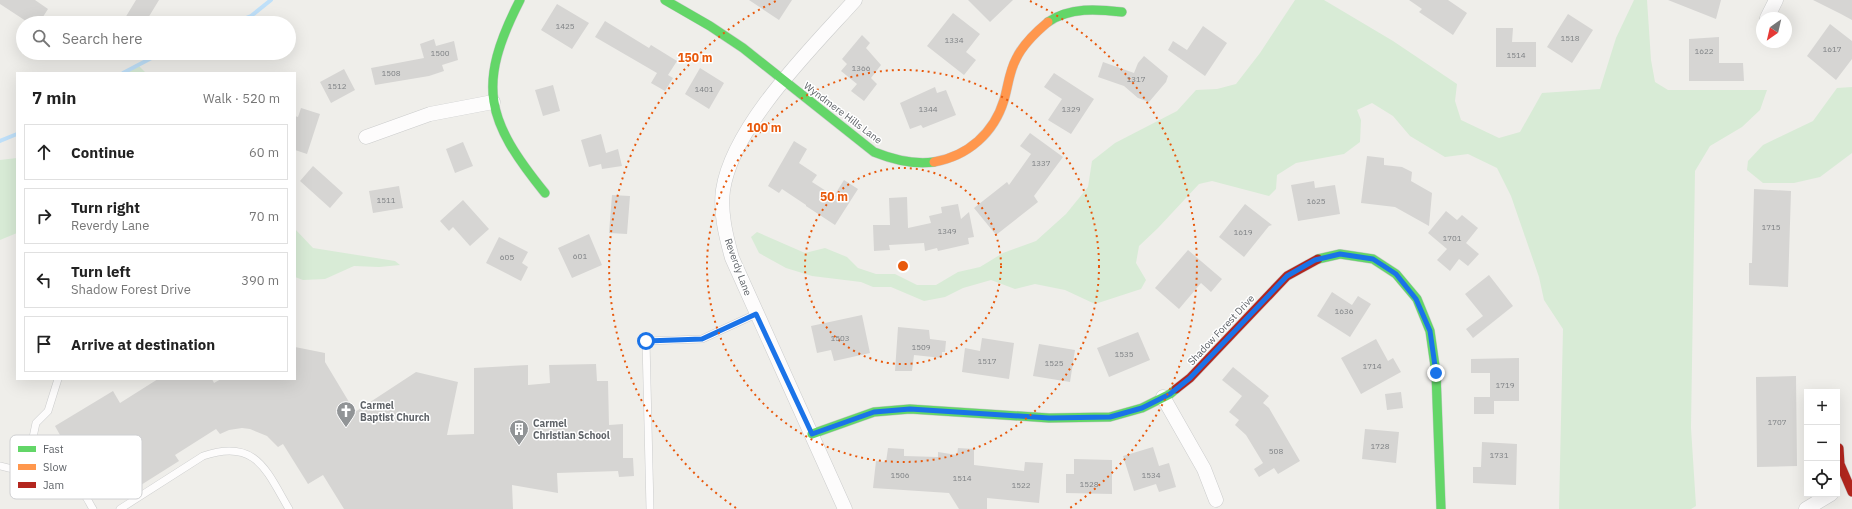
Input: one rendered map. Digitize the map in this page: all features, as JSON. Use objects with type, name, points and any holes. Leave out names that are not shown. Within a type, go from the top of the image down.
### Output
[{"type":"street","points":[[520,0],[502,33],[494,58],[492,80],[493,102],[499,124],[510,146],[529,174],[545,193]]},
{"type":"street","name":"Wyndmere Hills Lane","points":[[665,0],[710,26],[743,48],[874,152],[899,162],[922,164],[934,163],[962,154],[973,146],[987,132],[998,116],[1004,102],[1015,60],[1029,40],[1051,18],[1066,13],[1088,9],[1122,12]]},
{"type":"street","name":"Reverdy Lane","points":[[845,509],[732,258],[725,234],[722,214],[723,190],[730,165],[740,144],[783,81],[855,0]]},
{"type":"street","points":[[1771,12],[1776,0]]},
{"type":"street","points":[[366,137],[430,114],[493,102]]},
{"type":"street","name":"Shadow Forest Drive","points":[[812,434],[874,412],[910,409],[1049,418],[1110,417],[1142,408],[1163,397],[1190,378],[1287,276],[1315,260],[1340,254],[1373,259],[1396,274],[1416,299],[1430,331],[1436,373],[1441,509]]},
{"type":"street","points":[[1163,397],[1204,469],[1216,500]]},
{"type":"street","points":[[1840,461],[1852,492],[1840,492]]},
{"type":"street","points":[[1800,509],[1810,497]]},
{"type":"street","points":[[1806,509],[1826,497]]},
{"type":"lane","points":[[650,509],[646,341],[702,339],[756,314]]},
{"type":"lane","points":[[34,435],[36,423],[48,411],[58,380]]},
{"type":"lane","points":[[142,495],[203,456],[217,452],[231,451],[250,455],[259,461],[289,509]]},
{"type":"lane","points":[[0,466],[10,468]]},
{"type":"lane","points":[[87,499],[93,509]]},
{"type":"lane","points":[[120,509],[136,499]]},
{"type":"green space","points":[[1295,0],[1324,0],[1393,41],[1457,84],[1455,101],[1461,120],[1499,138],[1520,132],[1542,93],[1600,89],[1616,38],[1634,0],[1647,0],[1651,60],[1655,82],[1668,90],[1767,90],[1760,110],[1742,127],[1710,146],[1695,171],[1691,428],[1696,506],[1691,509],[1559,509],[1563,329],[1544,300],[1539,277],[1511,196],[1497,168],[1468,154],[1445,157],[1410,136],[1393,116],[1372,103],[1357,110],[1361,120],[1360,142],[1344,154],[1296,163],[1277,175],[1276,189],[1269,196],[1212,181],[1199,184],[1139,246],[1136,263],[1146,280],[1141,289],[1095,304],[1065,290],[1035,284],[1015,289],[991,280],[963,288],[945,297],[924,301],[891,287],[873,287],[861,282],[812,276],[786,268],[759,253],[751,237],[757,232],[805,253],[825,248],[847,257],[858,268],[876,274],[895,274],[917,285],[936,285],[958,272],[980,267],[1003,253],[1036,241],[1066,214],[1088,187],[1092,161],[1115,143],[1177,111],[1196,90],[1217,89],[1236,84],[1260,53]]},
{"type":"green space","points":[[137,64],[145,72],[123,72]]},
{"type":"green space","points":[[1852,87],[1852,153],[1820,177],[1794,183],[1763,183],[1747,170],[1748,161],[1763,145],[1813,121],[1837,88]]},
{"type":"green space","points":[[16,158],[16,233],[0,240],[0,160]]},
{"type":"green space","points":[[296,230],[313,248],[395,261],[400,265],[379,267],[354,266],[325,279],[303,280],[296,277]]},
{"type":"building","points":[[0,0],[35,0],[48,9],[44,16],[18,16],[0,4]]},
{"type":"building","points":[[136,0],[159,0],[149,16],[126,16]]},
{"type":"building","points":[[749,0],[792,0],[779,20]]},
{"type":"building","points":[[968,0],[1013,0],[990,22]]},
{"type":"building","points":[[1409,0],[1448,0],[1467,13],[1453,35],[1419,12],[1422,9]]},
{"type":"building","points":[[1668,0],[1721,0],[1716,19]]},
{"type":"building","points":[[1813,0],[1852,0],[1852,20],[1841,14]]},
{"type":"building","points":[[557,4],[589,23],[572,49],[541,30]]},
{"type":"building","points":[[953,13],[980,34],[966,52],[976,60],[964,75],[927,46]]},
{"type":"building","points":[[1568,14],[1593,30],[1572,63],[1547,47]]},
{"type":"building","points":[[605,21],[649,48],[651,45],[677,61],[668,75],[673,78],[665,91],[651,83],[657,73],[595,37]]},
{"type":"building","points":[[1830,24],[1852,41],[1852,59],[1836,80],[1807,56]]},
{"type":"building","points":[[1203,26],[1227,43],[1205,76],[1168,50],[1173,41],[1187,50]]},
{"type":"building","points":[[1496,28],[1513,28],[1512,42],[1536,42],[1536,67],[1496,67]]},
{"type":"building","points":[[862,35],[870,43],[866,48],[881,65],[871,78],[877,84],[864,101],[851,91],[857,84],[841,71],[847,64],[842,59]]},
{"type":"building","points":[[1719,37],[1719,63],[1743,63],[1744,81],[1689,81],[1689,39]]},
{"type":"building","points":[[434,39],[436,46],[454,41],[458,60],[442,65],[444,71],[429,76],[375,85],[371,68],[424,58],[420,44]]},
{"type":"building","points":[[1144,56],[1168,76],[1166,82],[1149,102],[1138,98],[1124,86],[1098,77],[1103,62],[1134,73],[1138,63]]},
{"type":"building","points":[[700,68],[724,83],[709,109],[685,94]]},
{"type":"building","points":[[344,69],[355,90],[331,103],[320,82]]},
{"type":"building","points":[[1054,73],[1094,99],[1071,134],[1048,120],[1062,99],[1044,87]]},
{"type":"building","points":[[553,85],[560,111],[543,116],[535,90]]},
{"type":"building","points":[[935,87],[937,93],[946,90],[956,115],[923,128],[921,125],[910,129],[900,103]]},
{"type":"building","points":[[301,108],[320,114],[307,154],[296,150],[296,116],[298,117]]},
{"type":"building","points":[[1030,133],[1063,157],[1034,196],[1038,202],[996,235],[974,208],[1007,182],[1009,185],[1031,154],[1020,146]]},
{"type":"building","points":[[601,134],[606,153],[618,149],[622,166],[602,169],[601,164],[589,167],[581,140]]},
{"type":"building","points":[[794,141],[807,149],[799,163],[817,175],[812,182],[834,196],[844,180],[858,189],[835,225],[782,189],[779,193],[768,186]]},
{"type":"building","points":[[463,142],[473,166],[455,173],[446,149]]},
{"type":"building","points":[[1367,156],[1384,158],[1384,165],[1402,167],[1412,172],[1411,181],[1432,193],[1429,226],[1395,207],[1361,203]]},
{"type":"building","points":[[313,166],[343,193],[330,208],[300,181]]},
{"type":"building","points":[[1314,181],[1315,188],[1335,185],[1340,214],[1298,221],[1291,185]]},
{"type":"building","points":[[399,186],[403,208],[373,213],[369,191]]},
{"type":"building","points":[[1754,189],[1791,191],[1788,287],[1749,285],[1749,263],[1752,263]]},
{"type":"building","points":[[612,195],[630,196],[627,234],[609,233]]},
{"type":"building","points":[[907,197],[908,228],[931,223],[929,216],[942,213],[941,207],[958,204],[961,219],[969,212],[974,237],[968,238],[969,244],[938,251],[937,248],[925,251],[924,243],[889,245],[890,250],[874,251],[873,225],[890,225],[889,198]]},
{"type":"building","points":[[463,200],[489,229],[470,246],[453,227],[449,231],[440,221]]},
{"type":"building","points":[[1245,204],[1272,225],[1269,226],[1244,257],[1219,237]]},
{"type":"building","points":[[1446,211],[1457,220],[1462,215],[1478,228],[1466,243],[1479,254],[1468,266],[1459,259],[1450,271],[1437,260],[1447,249],[1428,233]]},
{"type":"building","points":[[589,234],[602,265],[572,278],[558,248]]},
{"type":"building","points":[[499,237],[528,252],[522,263],[528,267],[521,281],[486,263]]},
{"type":"building","points":[[1188,250],[1222,279],[1211,292],[1201,283],[1179,309],[1155,288]]},
{"type":"building","points":[[1489,275],[1513,306],[1473,338],[1466,329],[1483,316],[1465,294]]},
{"type":"building","points":[[1332,292],[1352,305],[1358,296],[1371,304],[1350,337],[1317,316]]},
{"type":"building","points":[[862,315],[870,353],[834,361],[831,350],[817,353],[811,326]]},
{"type":"building","points":[[898,327],[929,330],[930,339],[946,341],[945,352],[942,352],[942,358],[914,355],[912,371],[895,371]]},
{"type":"building","points":[[1138,332],[1150,360],[1109,377],[1097,348]]},
{"type":"building","points":[[982,338],[1014,343],[1009,379],[962,372],[965,348],[980,351]]},
{"type":"building","points":[[1376,339],[1388,361],[1393,358],[1401,372],[1361,394],[1341,358]]},
{"type":"building","points":[[1039,344],[1075,350],[1070,382],[1033,376]]},
{"type":"building","points":[[296,347],[325,353],[325,362],[355,412],[416,372],[458,382],[447,435],[474,434],[474,368],[528,365],[528,385],[550,383],[549,365],[596,364],[597,381],[608,381],[609,425],[623,424],[623,458],[633,458],[634,476],[619,477],[618,471],[557,473],[558,493],[512,485],[513,509],[344,509],[323,475],[308,484],[283,444],[278,447],[267,436],[250,429],[242,428],[229,430],[220,434],[216,429],[175,455],[179,461],[142,484],[142,435],[60,435],[55,426],[113,391],[120,403],[156,380],[212,380],[214,383],[219,380],[296,380]]},
{"type":"building","points":[[1519,358],[1519,401],[1494,401],[1494,414],[1474,414],[1474,397],[1490,397],[1490,373],[1471,373],[1471,359]]},
{"type":"building","points":[[1233,367],[1269,396],[1263,403],[1269,408],[1300,461],[1278,474],[1274,468],[1259,477],[1254,469],[1263,463],[1246,435],[1235,425],[1239,420],[1229,412],[1242,396],[1222,380]]},
{"type":"building","points":[[1796,376],[1797,466],[1757,467],[1756,377]]},
{"type":"building","points":[[1401,392],[1403,408],[1387,410],[1385,394]]},
{"type":"building","points":[[1365,429],[1399,432],[1396,463],[1362,459]]},
{"type":"building","points":[[1482,442],[1517,444],[1516,485],[1473,483],[1473,467],[1481,467]]},
{"type":"building","points":[[1153,447],[1159,466],[1169,463],[1176,487],[1159,492],[1156,484],[1134,491],[1123,456]]},
{"type":"building","points":[[888,448],[904,449],[904,456],[938,457],[938,452],[957,455],[958,448],[974,449],[974,465],[1024,471],[1025,462],[1043,463],[1039,503],[987,498],[987,509],[959,509],[949,493],[873,488],[876,461],[886,462]]},
{"type":"building","points":[[1074,459],[1112,460],[1112,494],[1066,493],[1066,474],[1074,474]]},
{"type":"waterway","points":[[251,16],[271,0]]},
{"type":"waterway","points":[[125,72],[148,60]]},
{"type":"waterway","points":[[0,141],[16,134]]},
{"type":"traffic: fast","points":[[520,0],[506,30],[497,56],[493,80],[494,101],[500,123],[510,144],[545,193]]},
{"type":"traffic: fast","points":[[665,0],[710,26],[743,48],[874,152],[904,161],[919,163],[934,162]]},
{"type":"traffic: fast","points":[[1048,22],[1056,17],[1074,11],[1103,10],[1122,12]]},
{"type":"traffic: fast","points":[[1318,259],[1340,254],[1373,259],[1396,274],[1417,299],[1430,331],[1436,373],[1441,509]]},
{"type":"traffic: fast","points":[[812,434],[874,412],[910,409],[1049,418],[1110,417],[1142,408],[1170,394],[1176,389]]},
{"type":"traffic: slow","points":[[934,162],[958,154],[978,141],[986,133],[1000,112],[1012,69],[1022,48],[1048,22]]},
{"type":"traffic: jam","points":[[1176,389],[1190,378],[1287,276],[1318,259]]},
{"type":"traffic: jam","points":[[1840,461],[1852,492]]},
{"type":"place","name":"Carmel Baptist Church","points":[[346,428]]},
{"type":"place","name":"Carmel Christian School","points":[[519,446]]},
{"type":"route","points":[[646,341],[702,339],[756,314],[812,434],[874,412],[910,409],[1049,418],[1110,417],[1142,408],[1170,394],[1190,378],[1287,276],[1315,260],[1340,254],[1373,259],[1396,274],[1416,299],[1430,331],[1436,373]]}]
